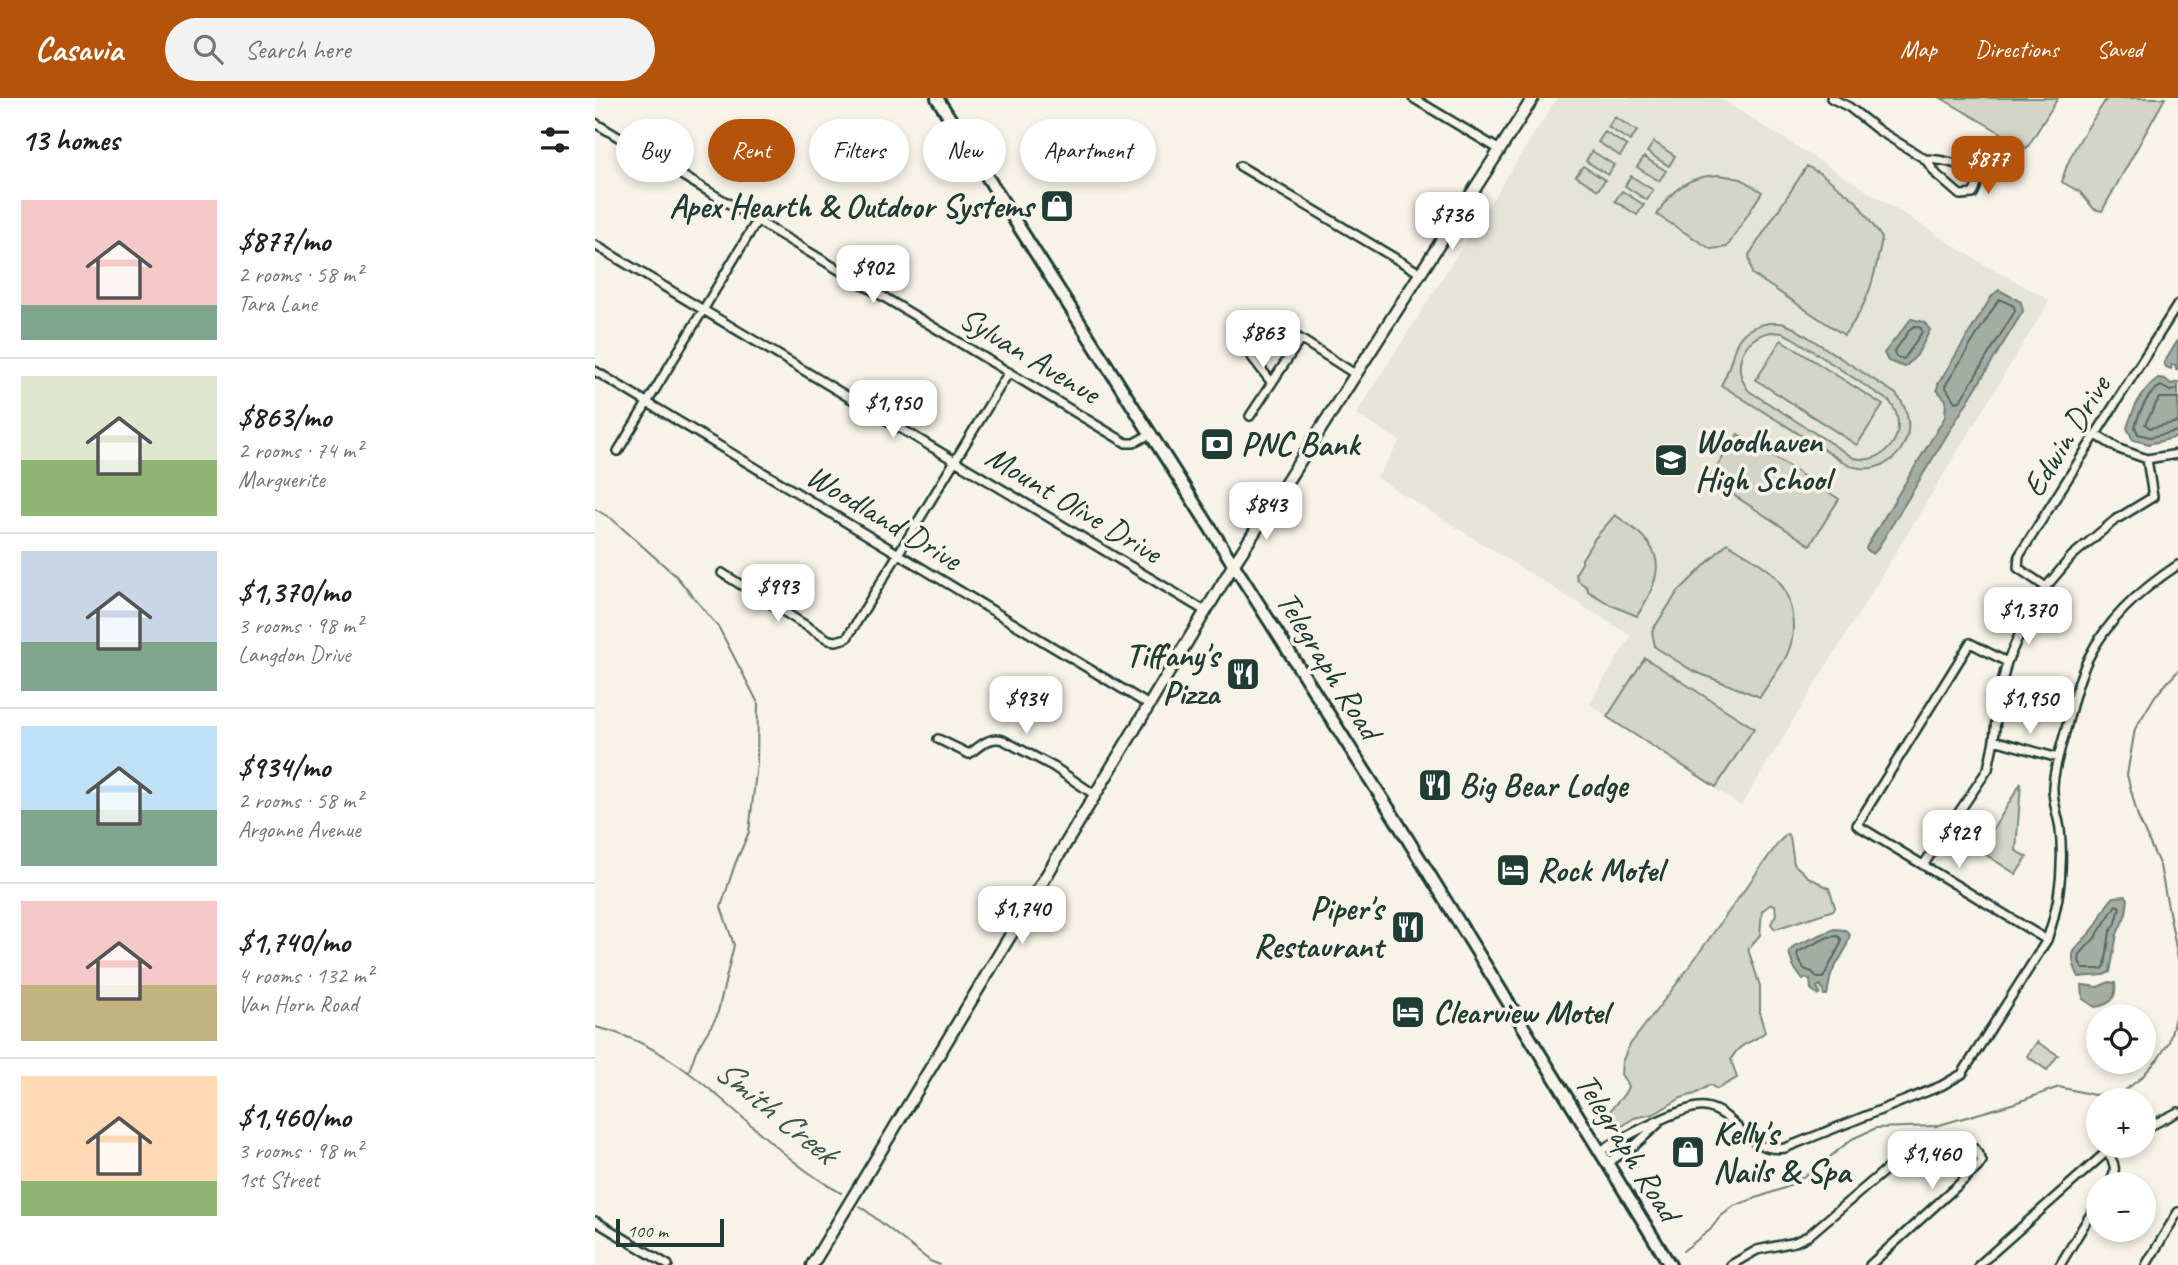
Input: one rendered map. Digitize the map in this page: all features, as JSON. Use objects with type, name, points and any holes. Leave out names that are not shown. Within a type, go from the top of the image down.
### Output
[{"type":"main road","name":"Telegraph Road","points":[[937,98],[1394,817],[1670,1265]]},
{"type":"street","points":[[1413,98],[1500,150]]},
{"type":"street","points":[[812,1265],[1234,564],[1533,98]]},
{"type":"street","points":[[1831,98],[1849,107],[1878,130],[1925,159],[1937,175],[1960,195],[1973,194],[1977,188],[1977,182],[1971,173],[1955,163],[1942,159],[1925,159]]},
{"type":"street","name":"Sylvan Avenue","points":[[595,122],[1126,443],[1134,443],[1152,433]]},
{"type":"street","points":[[1240,166],[1420,273]]},
{"type":"street","points":[[618,451],[758,219]]},
{"type":"street","name":"Mount Olive Drive","points":[[595,245],[1205,611]]},
{"type":"street","name":"Edwin Drive","points":[[2046,587],[2018,568],[2019,556],[2178,304]]},
{"type":"street","points":[[1272,383],[1243,346],[1243,335],[1254,320],[1262,318],[1269,319],[1355,374]]},
{"type":"street","points":[[1250,416],[1300,340]]},
{"type":"street","name":"Woodland Drive","points":[[595,371],[1149,705]]},
{"type":"street","points":[[722,573],[829,640],[842,640],[851,634],[1009,372]]},
{"type":"street","points":[[2096,435],[2129,454],[2147,459],[2178,454]]},
{"type":"street","points":[[1924,864],[1988,769],[1998,699],[2007,662],[2022,626],[2046,587],[2072,556],[2115,520],[2153,497],[2147,459]]},
{"type":"street","points":[[1600,1152],[1683,1110],[1704,1107],[1721,1114],[1753,1142],[1777,1149],[1791,1147],[1950,1082],[1968,1068],[2046,940],[2058,903],[2062,846],[2053,788],[2073,701],[2089,657],[2113,621],[2142,592],[2178,565]]},
{"type":"street","points":[[2007,662],[1970,643],[1857,825],[2046,940]]},
{"type":"street","points":[[938,738],[969,754],[988,740],[1003,740],[1054,767],[1095,795]]},
{"type":"street","points":[[1994,740],[2058,758]]},
{"type":"street","points":[[2156,1123],[2178,1112]]},
{"type":"street","points":[[1607,1163],[1635,1145],[1661,1122]]},
{"type":"street","points":[[1731,1265],[1757,1250],[1795,1242],[1808,1236],[1896,1161],[1912,1155],[1964,1146],[1975,1149],[1982,1161],[1978,1167],[1870,1265]]},
{"type":"street","points":[[1979,1265],[2099,1158]]},
{"type":"street","points":[[2146,1265],[2178,1212]]},
{"type":"street","points":[[595,1221],[668,1265]]},
{"type":"street","points":[[2060,1265],[2086,1222]]},
{"type":"shaded area","name":"Woodhaven High School","points":[[1557,98],[1719,98],[1985,265],[2050,300],[1741,806],[1589,704],[1631,636],[1377,478],[1400,441],[1356,414]]},
{"type":"shaded area","points":[[1941,98],[2058,98],[2027,148]]},
{"type":"shaded area","points":[[2107,98],[2165,98],[2102,211],[2094,209],[2080,192],[2062,182],[2075,149]]},
{"type":"shaded area","points":[[1615,117],[1637,131],[1630,141],[1608,127]]},
{"type":"shaded area","points":[[1605,132],[1627,146],[1620,156],[1598,142]]},
{"type":"shaded area","points":[[1654,142],[1675,156],[1669,166],[1647,152]]},
{"type":"shaded area","points":[[1592,151],[1614,165],[1608,175],[1586,161]]},
{"type":"shaded area","points":[[1644,157],[1666,171],[1659,181],[1637,167]]},
{"type":"shaded area","points":[[1583,166],[1605,180],[1598,190],[1576,176]]},
{"type":"shaded area","points":[[1807,166],[1856,201],[1882,238],[1865,301],[1844,335],[1752,274],[1749,255]]},
{"type":"shaded area","points":[[1720,175],[1741,179],[1762,192],[1727,247],[1711,249],[1657,215],[1675,191],[1691,181]]},
{"type":"shaded area","points":[[1631,176],[1653,190],[1647,200],[1625,186]]},
{"type":"shaded area","points":[[1622,191],[1644,205],[1637,215],[1615,201]]},
{"type":"shaded area","points":[[1782,323],[1794,328],[1896,394],[1905,408],[1908,422],[1907,436],[1893,459],[1881,466],[1850,466],[1721,385],[1739,339],[1755,327]],"holes":[[[1783,333],[1890,402],[1898,424],[1893,444],[1886,451],[1877,457],[1854,458],[1749,391],[1740,372],[1742,354],[1746,347],[1761,335]]]},
{"type":"shaded area","points":[[1781,340],[1883,405],[1857,445],[1756,380]]},
{"type":"shaded area","points":[[1738,434],[1839,499],[1810,545],[1709,479]]},
{"type":"shaded area","points":[[1615,515],[1643,537],[1652,548],[1656,559],[1654,584],[1637,616],[1611,605],[1588,591],[1587,587],[1577,580],[1576,573],[1582,559],[1595,538]]},
{"type":"shaded area","points":[[1727,543],[1756,561],[1779,580],[1791,609],[1793,630],[1789,650],[1760,697],[1693,671],[1655,647],[1652,631],[1677,593]]},
{"type":"shaded area","points":[[1645,658],[1754,728],[1716,787],[1607,717]]},
{"type":"shaded area","points":[[2021,783],[2016,851],[2027,857],[2016,874],[1980,851]]},
{"type":"shaded area","points":[[1787,834],[1790,837],[1794,864],[1808,877],[1829,888],[1835,907],[1834,910],[1775,929],[1771,924],[1776,914],[1775,905],[1771,904],[1762,911],[1760,935],[1748,949],[1760,986],[1760,1015],[1765,1032],[1742,1046],[1731,1059],[1737,1078],[1717,1089],[1710,1085],[1654,1114],[1634,1118],[1621,1127],[1609,1124],[1606,1118],[1628,1086],[1621,1074],[1622,1062],[1629,1046]]},
{"type":"shaded area","points":[[2037,1042],[2058,1055],[2047,1070],[2027,1056]]},
{"type":"water","points":[[1999,290],[2021,302],[2023,311],[1873,554],[1866,549],[1867,546],[1945,417],[1946,400],[1937,390],[1938,384],[1992,296]]},
{"type":"water","points":[[1911,319],[1924,322],[1930,330],[1917,355],[1905,367],[1888,361],[1884,353]]},
{"type":"water","points":[[2178,340],[2176,370],[2175,365],[2172,365],[2171,369],[2164,363]]},
{"type":"water","points":[[2158,378],[2171,384],[2178,382],[2178,437],[2149,444],[2133,440],[2127,428],[2132,414],[2142,394]]},
{"type":"water","points":[[2126,896],[2126,914],[2117,934],[2110,972],[2079,977],[2073,959],[2076,948],[2091,932],[2111,900],[2114,897]]},
{"type":"water","points":[[1834,929],[1845,930],[1850,934],[1846,948],[1831,974],[1827,995],[1824,995],[1821,985],[1817,987],[1820,993],[1818,995],[1811,989],[1810,979],[1803,980],[1793,966],[1789,952],[1794,946]]},
{"type":"water","points":[[2109,982],[2115,983],[2114,997],[2106,1004],[2090,1004],[2083,999],[2082,985],[2098,987]]},
{"type":"waterway","name":"Smith Creek","points":[[595,509],[612,519],[676,576],[719,628],[758,703],[757,763],[749,832],[721,907],[734,945],[717,1016],[696,1051],[689,1071]]},
{"type":"waterway","name":"Smith Creek","points":[[2178,671],[2155,696],[2135,729],[2127,775],[2138,817],[2160,866],[2178,958]]},
{"type":"waterway","name":"Smith Creek","points":[[1683,1251],[1710,1230],[1720,1217],[1734,1206],[1787,1187],[1815,1169],[1852,1139],[1876,1128],[1936,1126],[2059,1087],[2094,1095],[2124,1091],[2141,1078],[2169,1042],[2178,1005]]},
{"type":"waterway","name":"Smith Creek","points":[[595,1027],[632,1039],[665,1056],[695,1077],[809,1173],[841,1193]]},
{"type":"waterway","name":"Smith Creek","points":[[860,1206],[930,1261],[940,1265]]},
{"type":"place","name":"Apex Hearth & Outdoor Systems","points":[[1057,206]]},
{"type":"place","name":"PNC Bank","points":[[1217,444]]},
{"type":"place","name":"Woodhaven High School","points":[[1671,460]]},
{"type":"place","name":"Tiffany's Pizza","points":[[1243,674]]},
{"type":"place","name":"Big Bear Lodge","points":[[1435,785]]},
{"type":"place","name":"Rock Motel","points":[[1513,870]]},
{"type":"place","name":"Piper's Restaurant","points":[[1408,927]]},
{"type":"place","name":"Clearview Motel","points":[[1408,1012]]},
{"type":"place","name":"Kelly's Nails & Spa","points":[[1688,1152]]}]
